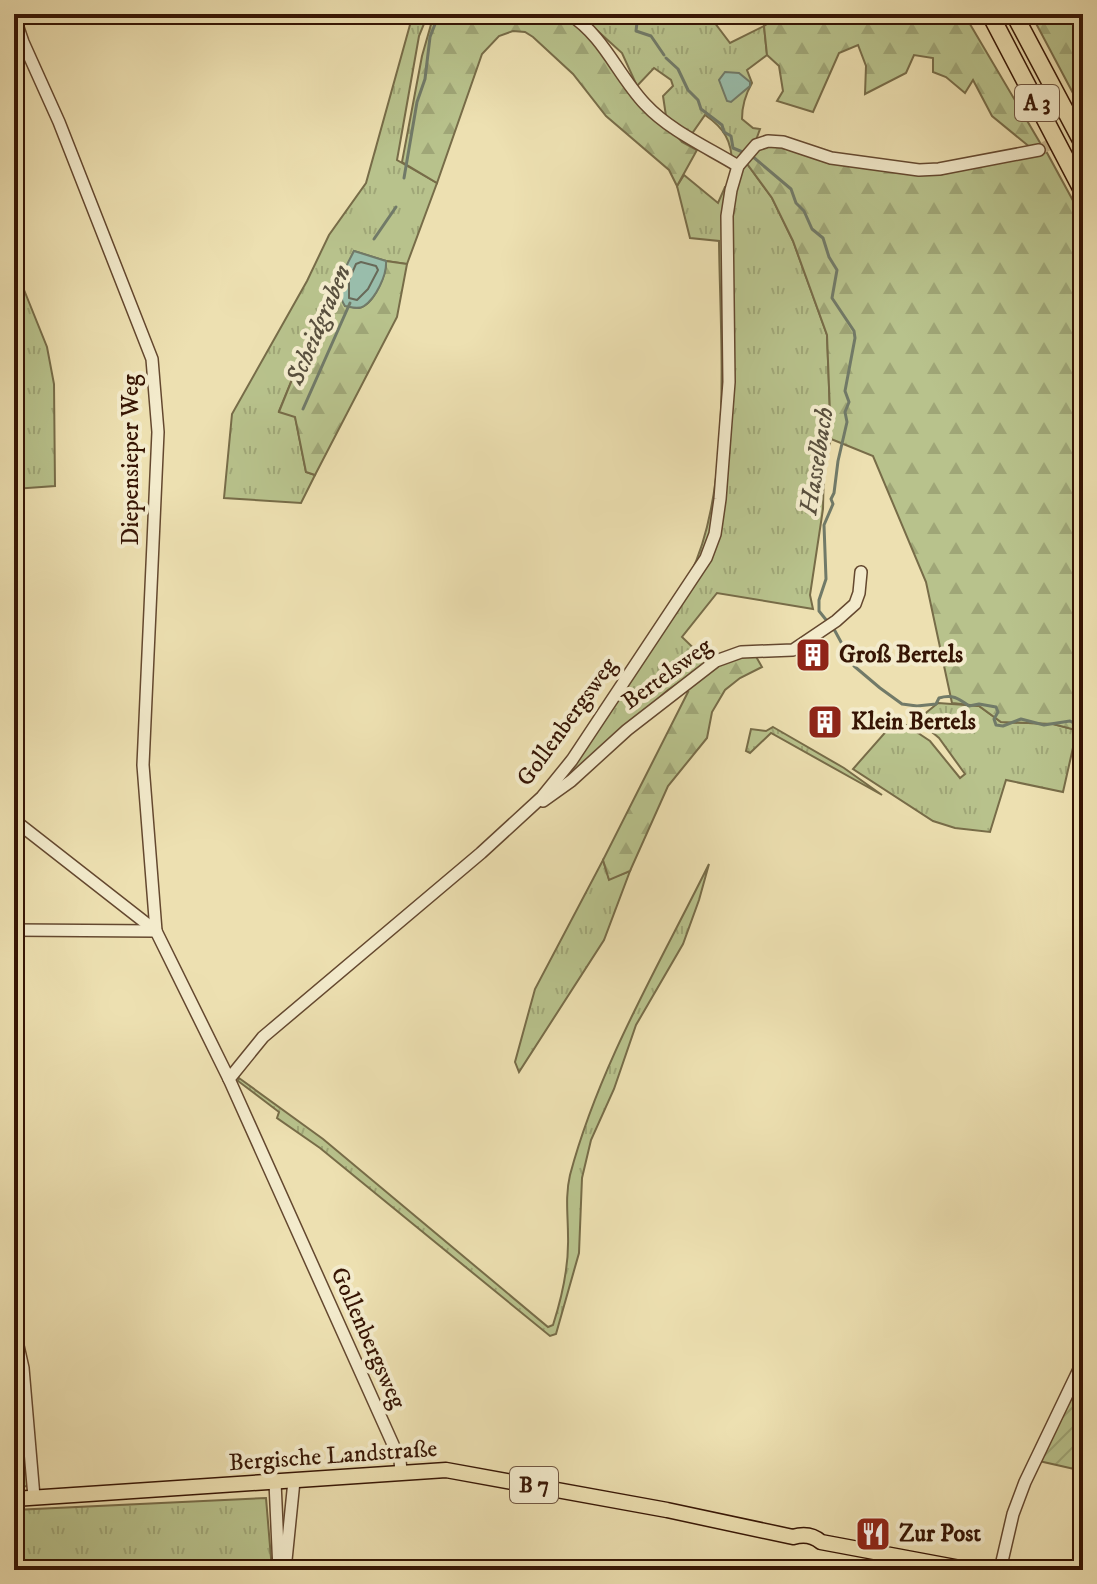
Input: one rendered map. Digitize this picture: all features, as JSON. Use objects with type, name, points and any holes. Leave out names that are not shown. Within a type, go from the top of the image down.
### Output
[{"type":"highway","name":"A 3","points":[[990,14],[1083,192]]},
{"type":"highway","name":"A 3","points":[[1014,14],[1083,144]]},
{"type":"main road","name":"Bergische Landstraße","points":[[14,1499],[401,1472],[462,1472],[793,1537],[799,1543],[813,1546],[821,1542],[971,1570]]},
{"type":"street","points":[[569,14],[598,38],[628,83],[656,116],[741,163]]},
{"type":"street","name":"Diepensieper Weg","points":[[14,16],[152,359],[158,432],[143,765],[156,931]]},
{"type":"street","name":"Gollenbergsweg","points":[[401,1472],[400,1460],[229,1079],[245,1055],[263,1037],[532,807],[572,760],[697,573],[715,534],[720,499],[729,382],[727,216],[731,190],[741,163],[756,145],[776,141],[831,158],[919,170],[1039,150]]},
{"type":"street","name":"Bertelsweg","points":[[532,807],[547,799],[627,730],[716,661],[749,651],[787,652],[832,624],[851,609],[857,599],[861,572]]},
{"type":"street","points":[[14,820],[156,931],[229,1079]]},
{"type":"street","points":[[14,930],[156,931]]},
{"type":"street","points":[[14,1328],[23,1368],[34,1497]]},
{"type":"street","points":[[1000,1570],[1013,1514],[1025,1482],[1083,1361]]},
{"type":"street","points":[[285,1570],[294,1481]]},
{"type":"street","points":[[275,1482],[279,1570]]},
{"type":"green space","points":[[413,14],[428,14],[419,36],[397,160],[437,183],[407,264],[354,251],[342,277],[336,272],[279,411],[295,416],[306,472],[315,475],[301,503],[224,498],[232,414],[307,281],[329,235],[366,183]]},
{"type":"green space","points":[[434,14],[562,14],[584,29],[682,142],[697,150],[677,186],[669,170],[606,116],[573,74],[525,32],[513,31],[499,36],[482,54],[437,183],[402,162],[422,56]]},
{"type":"green space","points":[[579,14],[708,14],[730,43],[764,26],[767,55],[747,70],[752,83],[742,114],[742,119],[753,128],[760,129],[756,140],[732,164],[726,136],[705,115],[691,135],[666,116],[663,96],[673,86],[671,80],[654,68],[637,86],[622,53]]},
{"type":"green space","points":[[782,14],[964,14],[1042,146],[1031,148],[992,116],[973,80],[965,93],[946,77],[933,72],[933,58],[914,55],[906,73],[865,94],[866,66],[858,45],[839,53],[813,112],[777,101],[783,91],[779,66],[767,55],[764,26]]},
{"type":"green space","points":[[1031,14],[1083,14],[1083,112]]},
{"type":"green space","points":[[763,146],[779,146],[922,175],[939,175],[1046,151],[1083,219],[1083,732],[1053,724],[1001,722],[979,706],[952,703],[926,582],[873,456],[831,439],[827,335],[793,241],[772,198],[745,161]]},
{"type":"green space","points":[[745,161],[772,198],[793,241],[827,335],[831,439],[824,464],[823,509],[810,595],[813,609],[717,593],[682,637],[709,663],[668,690],[547,796],[706,559],[719,523],[730,212]]},
{"type":"green space","points":[[684,175],[718,203],[725,187],[729,187],[727,381],[716,514],[703,559],[690,575],[704,539],[713,499],[722,367],[719,241],[690,238],[677,186]]},
{"type":"green space","points":[[386,261],[407,264],[397,317],[315,475],[306,472],[295,417],[279,412],[336,271],[342,277],[339,290],[345,306],[359,308],[369,302],[378,289]]},
{"type":"green space","points":[[14,265],[47,347],[54,384],[55,486],[14,489]]},
{"type":"green space","points":[[754,653],[762,667],[725,690],[712,712],[707,738],[668,786],[630,871],[609,880],[603,860],[688,692],[681,691],[728,659]]},
{"type":"green space","points":[[938,703],[979,706],[1001,722],[1053,724],[1077,730],[1063,792],[1006,780],[990,832],[955,828],[933,821],[853,769],[897,719],[930,741],[960,778],[965,774],[939,738],[920,722],[922,716]]},
{"type":"green space","points":[[773,727],[844,768],[882,795],[771,733],[750,753],[746,751],[751,729],[766,731]]},
{"type":"green space","points":[[603,860],[609,879],[630,871],[604,940],[519,1072],[515,1062],[535,989]]},
{"type":"green space","points":[[709,864],[683,944],[636,1025],[614,1089],[591,1140],[582,1178],[579,1253],[556,1334],[550,1336],[320,1148],[277,1118],[279,1112],[238,1081],[239,1078],[323,1139],[548,1327],[553,1325],[567,1259],[568,1183],[582,1134],[632,1016]]},
{"type":"green space","points":[[14,1368],[20,1368],[29,1486],[14,1487]]},
{"type":"green space","points":[[1075,1391],[1083,1393],[1083,1471],[1039,1461]]},
{"type":"green space","points":[[266,1498],[272,1570],[14,1570],[14,1510]]},
{"type":"water","points":[[725,72],[739,73],[750,82],[750,86],[731,102],[727,101],[719,80]]},
{"type":"water","points":[[354,251],[386,261],[385,273],[376,292],[364,306],[357,308],[345,306],[340,292],[342,278]]},
{"type":"waterway","name":"Scheidgraben","points":[[404,178],[417,102],[425,79],[430,37],[439,14]]},
{"type":"waterway","name":"Hasselbach","points":[[638,14],[636,31],[651,36],[664,55]]},
{"type":"waterway","name":"Hasselbach","points":[[666,58],[678,69],[701,109],[731,136],[733,148],[745,153]]},
{"type":"waterway","name":"Hasselbach","points":[[752,156],[791,189],[812,229],[823,238],[837,270],[832,298],[854,331],[845,391],[849,402],[845,412],[847,422],[831,499],[833,504],[824,525],[826,579],[819,611],[835,631],[854,666],[902,704],[936,704],[939,698],[951,697],[969,706],[996,707],[996,725],[1003,726],[1021,719],[1044,725],[1070,721],[1083,728]]},
{"type":"waterway","name":"Scheidgraben","points":[[374,239],[396,207]]},
{"type":"waterway","name":"Scheidgraben","points":[[303,409],[350,303]]},
{"type":"tunnel","points":[[1039,150],[1081,128]]},
{"type":"place","name":"Groß Bertels","points":[[813,655]]},
{"type":"place","name":"Klein Bertels","points":[[825,722]]},
{"type":"place","name":"Zur Post","points":[[873,1534]]}]
